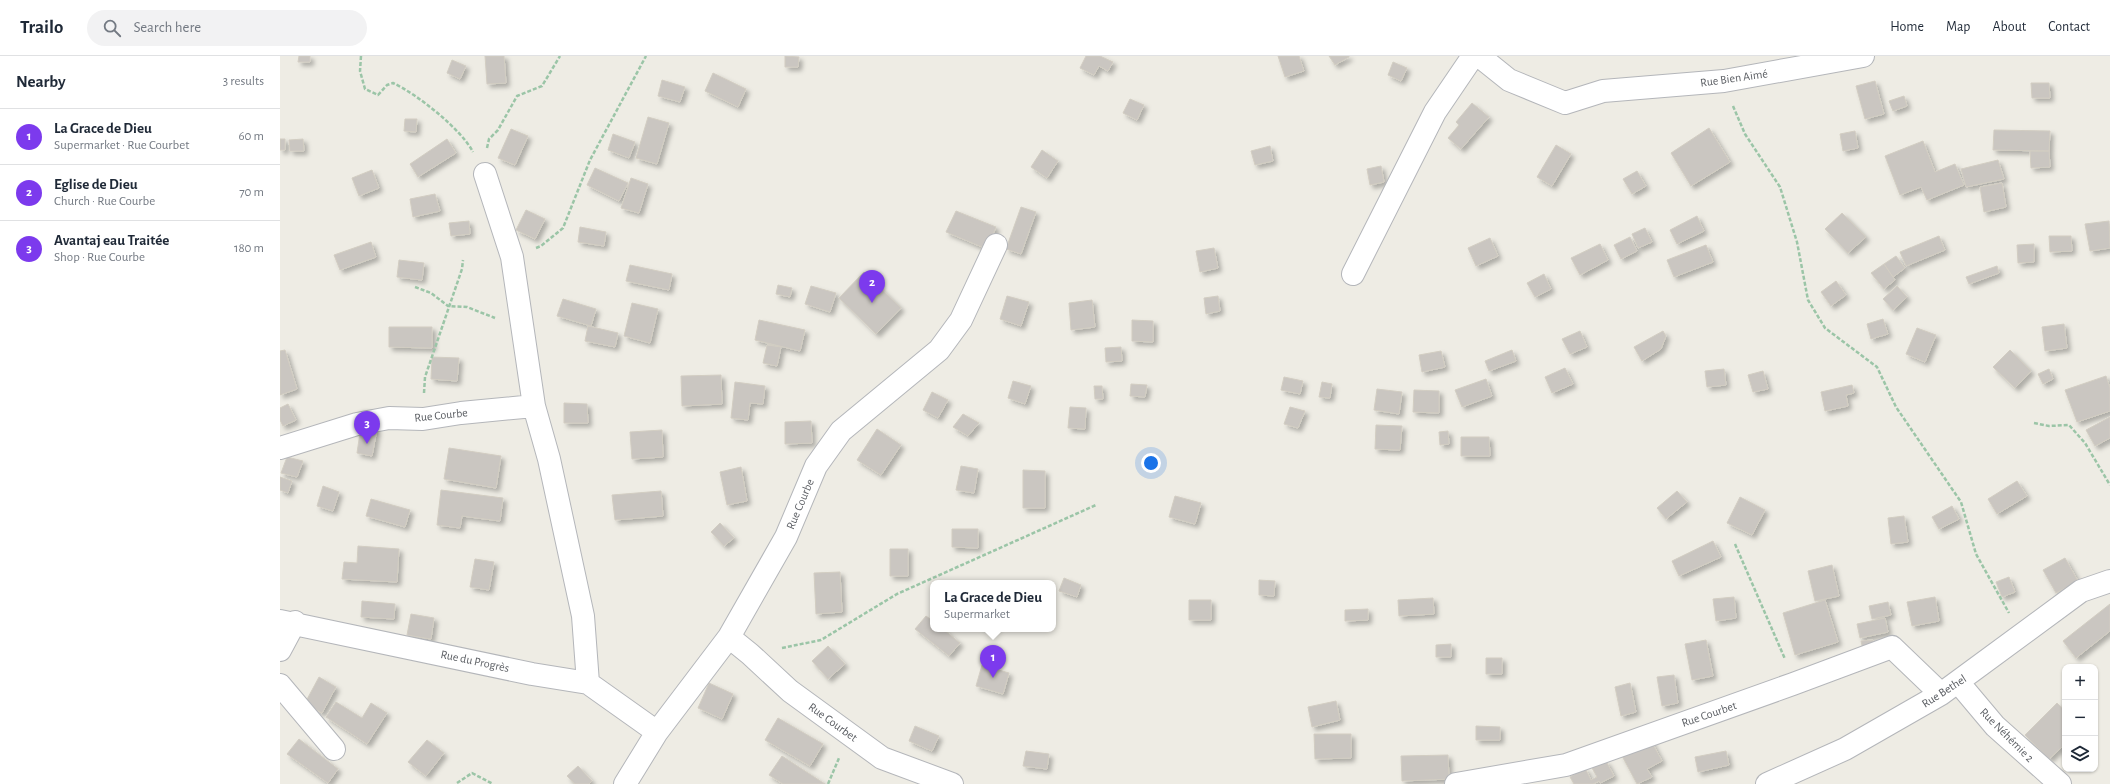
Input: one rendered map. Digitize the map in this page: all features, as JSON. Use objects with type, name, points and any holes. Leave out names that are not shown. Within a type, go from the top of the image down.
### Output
[{"type":"street","points":[[1353,274],[1435,112],[1473,56]]},
{"type":"street","name":"Rue Bien Aimé","points":[[1479,56],[1509,80],[1565,104],[1603,91],[1724,81],[1864,56]]},
{"type":"street","points":[[485,174],[512,257],[534,406],[556,490],[583,616],[588,683]]},
{"type":"street","name":"Rue Courbe","points":[[625,784],[657,732],[729,637],[786,537],[816,466],[841,431],[939,350],[961,320],[996,245]]},
{"type":"street","name":"Rue Courbe","points":[[280,448],[357,424],[390,418],[423,419],[461,413],[534,406]]},
{"type":"street","name":"Rue Bethel","points":[[1767,784],[1845,749],[1950,688],[2081,591],[2110,581]]},
{"type":"street","points":[[280,650],[288,622]]},
{"type":"street","name":"Rue du Progrès","points":[[288,622],[532,674],[588,683],[657,732]]},
{"type":"street","name":"Rue Courbet","points":[[729,637],[790,691],[882,758],[952,784]]},
{"type":"street","name":"Rue Courbet","points":[[1456,784],[1566,765],[1892,647],[1950,688]]},
{"type":"street","points":[[280,685],[334,749]]},
{"type":"street","name":"Rue Néhémie 2","points":[[1950,688],[2060,784]]},
{"type":"path","points":[[361,56],[360,71],[365,88],[378,95],[387,85],[393,83],[407,89],[446,120],[467,140],[485,174]]},
{"type":"path","points":[[485,174],[488,139],[498,130],[517,96],[542,86],[560,56]]},
{"type":"path","points":[[512,257],[541,246],[563,228],[590,160],[646,56]]},
{"type":"path","points":[[1724,81],[1744,134],[1780,187],[1797,242],[1808,300],[1825,328],[1877,367],[1896,407],[1961,502],[1976,554],[2001,602],[2023,634]]},
{"type":"path","points":[[423,419],[425,377],[448,306],[462,270],[463,260]]},
{"type":"path","points":[[415,287],[431,293],[448,306],[467,307],[497,319]]},
{"type":"path","points":[[2034,423],[2049,426],[2069,425],[2085,443],[2110,485]]},
{"type":"path","points":[[750,654],[821,640],[897,594],[1096,505]]},
{"type":"path","points":[[1735,544],[1776,635],[1793,684]]},
{"type":"path","points":[[457,784],[472,773],[493,784]]},
{"type":"building","points":[[299,56],[310,56],[310,62],[298,62]]},
{"type":"building","points":[[485,56],[504,56],[506,83],[487,84]]},
{"type":"building","points":[[785,56],[799,57],[798,67],[785,67]]},
{"type":"building","points":[[1086,56],[1100,56],[1113,62],[1108,71],[1099,66],[1094,75],[1080,68]]},
{"type":"building","points":[[1278,56],[1299,56],[1304,71],[1285,77]]},
{"type":"building","points":[[1329,56],[1349,56],[1349,57],[1335,65]]},
{"type":"building","points":[[452,60],[466,66],[460,79],[447,73]]},
{"type":"building","points":[[1393,62],[1407,68],[1401,81],[1388,75]]},
{"type":"building","points":[[713,73],[746,89],[738,107],[705,91]]},
{"type":"building","points":[[662,80],[685,87],[680,102],[658,96]]},
{"type":"building","points":[[1875,81],[1884,114],[1865,119],[1856,86]]},
{"type":"building","points":[[2031,83],[2049,83],[2050,98],[2032,98]]},
{"type":"building","points":[[1904,96],[1907,106],[1893,111],[1889,101]]},
{"type":"building","points":[[1130,99],[1144,105],[1137,120],[1123,113]]},
{"type":"building","points":[[1472,103],[1489,117],[1461,149],[1448,138],[1459,125],[1456,122]]},
{"type":"building","points":[[648,117],[669,123],[657,164],[636,158]]},
{"type":"building","points":[[405,119],[417,119],[416,132],[404,131]]},
{"type":"building","points":[[1709,128],[1730,162],[1691,186],[1671,153]]},
{"type":"building","points":[[511,129],[528,136],[515,165],[498,158]]},
{"type":"building","points":[[1994,130],[2050,131],[2049,151],[1993,150]]},
{"type":"building","points":[[1855,131],[1858,148],[1843,151],[1840,134]]},
{"type":"building","points":[[613,134],[635,142],[629,158],[608,150]]},
{"type":"building","points":[[280,139],[285,139],[285,150],[280,150]]},
{"type":"building","points":[[303,139],[304,151],[290,151],[289,140]]},
{"type":"building","points":[[447,139],[456,153],[418,177],[410,164]]},
{"type":"building","points":[[1923,141],[1935,172],[1955,164],[1964,185],[1927,200],[1921,187],[1900,195],[1885,156]]},
{"type":"building","points":[[1556,145],[1571,154],[1552,186],[1537,177]]},
{"type":"building","points":[[1270,146],[1273,161],[1255,165],[1251,151]]},
{"type":"building","points":[[1042,150],[1058,161],[1047,178],[1031,167]]},
{"type":"building","points":[[2030,151],[2049,151],[2050,167],[2031,168]]},
{"type":"building","points":[[1998,160],[2004,179],[1966,187],[1961,169]]},
{"type":"building","points":[[1381,166],[1384,182],[1370,185],[1367,169]]},
{"type":"building","points":[[595,168],[628,183],[619,201],[587,185]]},
{"type":"building","points":[[372,170],[379,188],[359,196],[352,178]]},
{"type":"building","points":[[1637,171],[1646,186],[1632,194],[1623,179]]},
{"type":"building","points":[[631,178],[648,184],[639,213],[621,208]]},
{"type":"building","points":[[2002,183],[2006,207],[1984,212],[1980,187]]},
{"type":"building","points":[[435,194],[440,211],[413,217],[410,199]]},
{"type":"building","points":[[1021,207],[1036,212],[1021,254],[1006,249]]},
{"type":"building","points":[[526,210],[545,219],[535,239],[516,230]]},
{"type":"building","points":[[956,211],[996,227],[987,249],[946,232]]},
{"type":"building","points":[[1842,213],[1866,237],[1848,253],[1825,229]]},
{"type":"building","points":[[1697,216],[1704,231],[1677,244],[1670,230]]},
{"type":"building","points":[[469,221],[470,234],[451,236],[449,223]]},
{"type":"building","points":[[2109,221],[2110,248],[2090,251],[2085,224]]},
{"type":"building","points":[[580,227],[606,232],[604,246],[578,242]]},
{"type":"building","points":[[1645,228],[1652,242],[1638,248],[1632,234]]},
{"type":"building","points":[[1939,236],[1945,250],[1906,266],[1900,252]]},
{"type":"building","points":[[2049,236],[2071,236],[2072,251],[2050,252]]},
{"type":"building","points":[[1630,237],[1637,251],[1621,259],[1614,245]]},
{"type":"building","points":[[1490,238],[1498,256],[1476,266],[1468,248]]},
{"type":"building","points":[[371,242],[376,257],[340,270],[334,255]]},
{"type":"building","points":[[1600,244],[1608,260],[1580,275],[1571,258]]},
{"type":"building","points":[[2034,244],[2034,262],[2018,263],[2017,245]]},
{"type":"building","points":[[1706,245],[1713,262],[1674,277],[1667,260]]},
{"type":"building","points":[[1214,248],[1218,268],[1200,272],[1196,251]]},
{"type":"building","points":[[1896,256],[1905,268],[1893,277],[1884,264]]},
{"type":"building","points":[[399,260],[424,263],[422,280],[397,277]]},
{"type":"building","points":[[1884,264],[1895,280],[1884,289],[1871,273]]},
{"type":"building","points":[[630,265],[672,274],[669,290],[626,281]]},
{"type":"building","points":[[1997,266],[1999,273],[1969,284],[1966,277]]},
{"type":"building","points":[[864,272],[901,308],[876,334],[839,298]]},
{"type":"building","points":[[1544,274],[1551,289],[1535,297],[1527,283]]},
{"type":"building","points":[[1836,281],[1846,295],[1831,306],[1821,292]]},
{"type":"building","points":[[778,285],[792,288],[790,297],[776,294]]},
{"type":"building","points":[[811,286],[836,293],[830,312],[805,304]]},
{"type":"building","points":[[1897,286],[1907,297],[1893,310],[1883,299]]},
{"type":"building","points":[[1007,296],[1029,302],[1021,326],[1000,319]]},
{"type":"building","points":[[1218,296],[1220,311],[1206,314],[1204,298]]},
{"type":"building","points":[[563,299],[596,309],[591,326],[557,316]]},
{"type":"building","points":[[1092,300],[1095,327],[1071,330],[1069,303]]},
{"type":"building","points":[[632,303],[658,309],[650,343],[624,336]]},
{"type":"building","points":[[1883,319],[1888,334],[1871,339],[1867,324]]},
{"type":"building","points":[[759,320],[805,330],[800,351],[755,340]]},
{"type":"building","points":[[1132,320],[1153,321],[1153,342],[1132,341]]},
{"type":"building","points":[[2064,324],[2067,348],[2045,351],[2042,327]]},
{"type":"building","points":[[588,326],[618,333],[615,347],[585,341]]},
{"type":"building","points":[[389,327],[432,327],[432,348],[389,347]]},
{"type":"building","points":[[1917,328],[1936,335],[1925,362],[1906,354]]},
{"type":"building","points":[[1580,331],[1587,347],[1570,354],[1562,339]]},
{"type":"building","points":[[1663,331],[1666,336],[1661,349],[1642,361],[1634,347]]},
{"type":"building","points":[[767,345],[781,347],[777,366],[763,363]]},
{"type":"building","points":[[1121,347],[1122,361],[1106,362],[1105,348]]},
{"type":"building","points":[[285,350],[297,389],[280,395],[280,351]]},
{"type":"building","points":[[1512,350],[1516,361],[1489,371],[1485,361]]},
{"type":"building","points":[[2010,350],[2031,371],[2015,388],[1993,367]]},
{"type":"building","points":[[1441,351],[1445,367],[1422,372],[1419,355]]},
{"type":"building","points":[[432,357],[459,358],[457,381],[431,379]]},
{"type":"building","points":[[1565,368],[1573,384],[1552,393],[1545,377]]},
{"type":"building","points":[[1724,369],[1726,385],[1707,387],[1705,371]]},
{"type":"building","points":[[2049,369],[2053,379],[2043,384],[2038,374]]},
{"type":"building","points":[[1763,371],[1768,389],[1753,392],[1748,375]]},
{"type":"building","points":[[721,375],[722,404],[682,406],[681,376]]},
{"type":"building","points":[[2106,376],[2110,388],[2110,411],[2077,422],[2065,390]]},
{"type":"building","points":[[1284,377],[1303,381],[1300,394],[1281,390]]},
{"type":"building","points":[[1486,379],[1492,396],[1462,407],[1455,390]]},
{"type":"building","points":[[1013,381],[1031,386],[1025,404],[1008,398]]},
{"type":"building","points":[[735,382],[765,386],[763,404],[750,403],[748,420],[731,418]]},
{"type":"building","points":[[1322,382],[1332,384],[1330,398],[1319,397]]},
{"type":"building","points":[[1131,384],[1147,385],[1145,397],[1130,396]]},
{"type":"building","points":[[1852,385],[1854,393],[1846,395],[1848,406],[1825,411],[1821,392]]},
{"type":"building","points":[[1094,386],[1102,386],[1103,399],[1095,399]]},
{"type":"building","points":[[1377,389],[1402,392],[1399,414],[1374,410]]},
{"type":"building","points":[[1414,390],[1439,391],[1439,413],[1413,412]]},
{"type":"building","points":[[932,392],[948,400],[938,418],[923,410]]},
{"type":"building","points":[[564,403],[587,404],[588,423],[564,423]]},
{"type":"building","points":[[288,404],[296,420],[283,426],[280,420],[280,408]]},
{"type":"building","points":[[1070,407],[1086,408],[1085,429],[1068,428]]},
{"type":"building","points":[[1290,407],[1305,411],[1298,428],[1284,424]]},
{"type":"building","points":[[963,414],[979,423],[968,436],[953,427]]},
{"type":"building","points":[[2110,417],[2110,438],[2095,446],[2086,430]]},
{"type":"building","points":[[811,421],[812,443],[785,444],[785,422]]},
{"type":"building","points":[[1376,425],[1402,426],[1400,450],[1375,449]]},
{"type":"building","points":[[361,426],[377,429],[372,456],[357,453]]},
{"type":"building","points":[[877,429],[901,445],[881,475],[857,460]]},
{"type":"building","points":[[662,430],[663,457],[632,459],[630,432]]},
{"type":"building","points":[[1448,431],[1449,444],[1440,445],[1439,432]]},
{"type":"building","points":[[1461,437],[1489,437],[1490,456],[1461,456]]},
{"type":"building","points":[[449,448],[501,456],[496,488],[444,479]]},
{"type":"building","points":[[287,457],[303,461],[297,477],[281,473]]},
{"type":"building","points":[[961,466],[978,469],[974,493],[956,490]]},
{"type":"building","points":[[741,467],[747,501],[727,505],[720,472]]},
{"type":"building","points":[[1023,470],[1045,471],[1045,508],[1023,508]]},
{"type":"building","points":[[280,477],[292,481],[288,493],[280,490]]},
{"type":"building","points":[[2017,481],[2027,496],[1997,514],[1988,499]]},
{"type":"building","points":[[323,486],[339,492],[333,511],[317,506]]},
{"type":"building","points":[[441,490],[503,498],[500,521],[462,516],[460,528],[437,525]]},
{"type":"building","points":[[661,491],[663,516],[615,520],[612,495]]},
{"type":"building","points":[[1677,491],[1687,502],[1666,519],[1657,508]]},
{"type":"building","points":[[1175,496],[1201,503],[1195,524],[1169,517]]},
{"type":"building","points":[[1740,497],[1765,510],[1752,535],[1727,523]]},
{"type":"building","points":[[371,499],[410,510],[405,527],[366,516]]},
{"type":"building","points":[[1952,506],[1959,519],[1939,529],[1932,517]]},
{"type":"building","points":[[1904,516],[1908,542],[1891,544],[1888,518]]},
{"type":"building","points":[[720,523],[734,538],[724,546],[711,532]]},
{"type":"building","points":[[952,529],[978,529],[978,548],[952,547]]},
{"type":"building","points":[[1713,541],[1721,557],[1679,576],[1672,561]]},
{"type":"building","points":[[358,546],[399,549],[397,582],[342,579],[344,562],[357,563]]},
{"type":"building","points":[[890,549],[908,549],[908,576],[890,576]]},
{"type":"building","points":[[2065,558],[2078,581],[2056,593],[2043,570]]},
{"type":"building","points":[[475,559],[494,562],[489,590],[470,587]]},
{"type":"building","points":[[1832,565],[1839,596],[1815,601],[1808,571]]},
{"type":"building","points":[[840,572],[842,612],[816,614],[814,573]]},
{"type":"building","points":[[2009,577],[2015,592],[2002,597],[1996,582]]},
{"type":"building","points":[[1064,578],[1081,585],[1077,597],[1059,591]]},
{"type":"building","points":[[1259,580],[1275,581],[1274,596],[1259,595]]},
{"type":"building","points":[[1734,597],[1736,618],[1716,621],[1713,599]]},
{"type":"building","points":[[1935,597],[1939,621],[1912,626],[1907,602]]},
{"type":"building","points":[[1433,598],[1434,614],[1399,616],[1398,600]]},
{"type":"building","points":[[1189,600],[1211,600],[1211,620],[1189,620]]},
{"type":"building","points":[[1825,600],[1838,642],[1795,655],[1783,613]]},
{"type":"building","points":[[362,601],[395,604],[394,619],[361,617]]},
{"type":"building","points":[[1888,602],[1891,615],[1872,619],[1869,606]]},
{"type":"building","points":[[2110,604],[2110,631],[2076,658],[2063,641]]},
{"type":"building","points":[[1368,609],[1368,620],[1345,621],[1345,610]]},
{"type":"building","points":[[411,614],[434,618],[431,639],[407,635]]},
{"type":"building","points":[[926,616],[930,619],[930,632],[947,632],[960,643],[949,656],[915,629]]},
{"type":"building","points":[[1885,618],[1888,632],[1860,638],[1857,624]]},
{"type":"building","points":[[1706,640],[1713,676],[1692,680],[1685,644]]},
{"type":"building","points":[[1873,640],[1874,649],[1863,650],[1861,641]]},
{"type":"building","points":[[1451,644],[1451,657],[1436,657],[1436,645]]},
{"type":"building","points":[[828,646],[845,664],[828,679],[812,661]]},
{"type":"building","points":[[1486,658],[1502,658],[1502,674],[1486,674]]},
{"type":"building","points":[[982,665],[1009,673],[1003,694],[976,686]]},
{"type":"building","points":[[1674,675],[1678,703],[1662,706],[1657,677]]},
{"type":"building","points":[[319,677],[336,687],[322,713],[305,703]]},
{"type":"building","points":[[709,683],[733,694],[722,719],[698,708]]},
{"type":"building","points":[[1630,683],[1636,712],[1621,716],[1615,687]]},
{"type":"building","points":[[1336,701],[1340,720],[1312,727],[1308,707]]},
{"type":"building","points":[[336,702],[362,718],[371,703],[387,713],[367,744],[326,717]]},
{"type":"building","points":[[2057,703],[2062,708],[2062,747],[2049,759],[2025,735]]},
{"type":"building","points":[[778,718],[823,744],[810,766],[765,740]]},
{"type":"building","points":[[915,726],[939,736],[932,751],[909,741]]},
{"type":"building","points":[[1476,726],[1500,727],[1500,740],[1476,740]]},
{"type":"building","points":[[1314,734],[1351,734],[1351,758],[1315,759]]},
{"type":"building","points":[[299,739],[338,769],[328,783],[287,754]]},
{"type":"building","points":[[1650,739],[1662,761],[1647,769],[1652,777],[1637,784],[1621,754]]},
{"type":"building","points":[[427,740],[444,753],[426,776],[408,762]]},
{"type":"building","points":[[1026,751],[1049,754],[1047,769],[1023,766]]},
{"type":"building","points":[[1726,751],[1729,765],[1698,772],[1695,757]]},
{"type":"building","points":[[1448,755],[1449,779],[1402,781],[1401,756]]},
{"type":"building","points":[[782,756],[825,784],[783,784],[769,775]]},
{"type":"building","points":[[1606,761],[1614,776],[1600,783],[1599,781],[1593,784],[1574,784],[1570,777],[1585,768],[1591,780],[1597,777],[1592,768]]},
{"type":"building","points":[[578,766],[592,781],[589,784],[575,784],[567,776]]},
{"type":"place","name":"Eglise de Dieu","points":[[872,303]]},
{"type":"place","name":"Avantaj eau Traitée","points":[[367,444]]},
{"type":"place","name":"La Grace de Dieu","points":[[993,678]]}]
